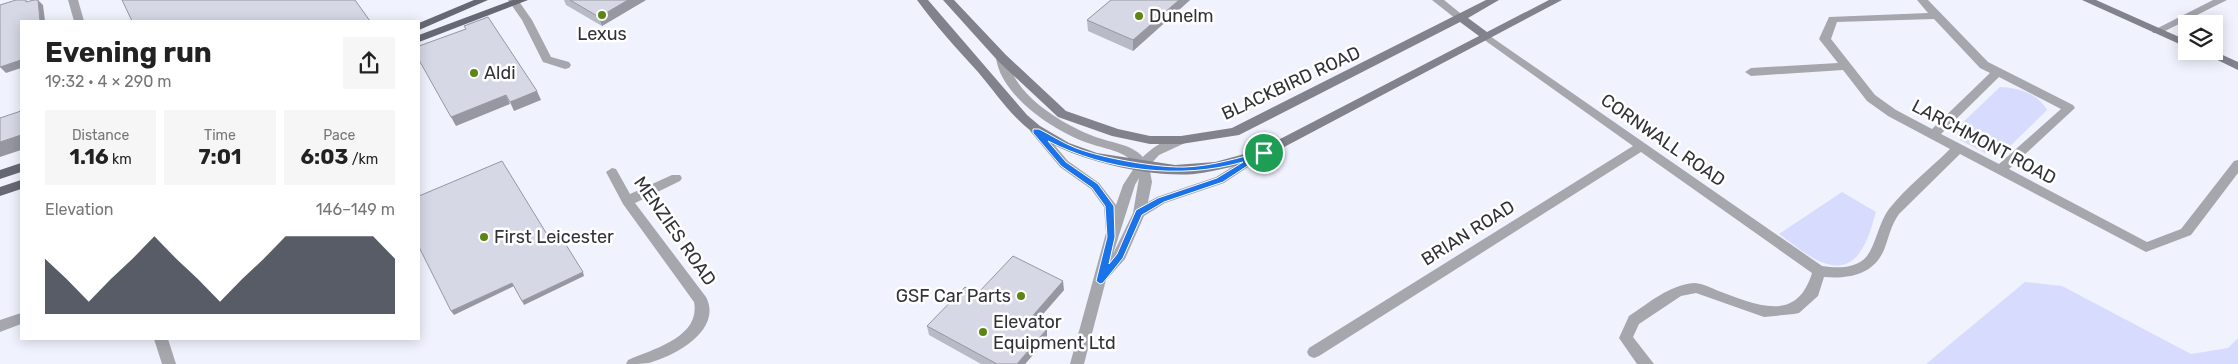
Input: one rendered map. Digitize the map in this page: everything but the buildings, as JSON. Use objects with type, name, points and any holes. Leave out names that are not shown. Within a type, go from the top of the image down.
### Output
[{"type":"main road","points":[[420,27],[483,0]]},
{"type":"main road","points":[[420,39],[517,1]]},
{"type":"main road","points":[[0,175],[20,167]]},
{"type":"main road","points":[[0,192],[20,184]]},
{"type":"street","points":[[74,0],[79,20]]},
{"type":"street","points":[[922,0],[1064,164],[1095,186],[1110,206],[1111,237]]},
{"type":"street","name":"BLACKBIRD ROAD","points":[[948,0],[1002,58],[1062,114],[1116,133],[1150,140],[1181,140],[1235,132],[1296,103],[1494,0]]},
{"type":"street","points":[[1436,0],[1487,37]]},
{"type":"street","points":[[1139,213],[1161,200],[1220,180],[1264,153],[1557,0]]},
{"type":"street","points":[[1922,0],[1975,58],[1997,73],[2069,108],[2001,170]]},
{"type":"street","points":[[2087,0],[2178,40]]},
{"type":"street","points":[[2157,31],[2222,0]]},
{"type":"street","points":[[517,1],[547,59],[565,65]]},
{"type":"street","points":[[937,18],[958,11]]},
{"type":"street","name":"LARCHMONT ROAD","points":[[1936,16],[1833,19],[1825,39],[1871,98],[1892,113],[2146,247],[2186,232],[2238,164]]},
{"type":"street","name":"CORNWALL ROAD","points":[[1487,37],[1819,271]]},
{"type":"street","name":"BLACKBIRD ROAD","points":[[1002,58],[1003,71],[1042,113],[1059,125],[1090,140],[1126,150],[1136,156],[1142,166]]},
{"type":"street","points":[[2223,59],[2238,66]]},
{"type":"street","points":[[1751,72],[1846,66]]},
{"type":"street","points":[[1934,135],[1997,73]]},
{"type":"street","points":[[1036,131],[1073,150],[1111,161],[1142,166],[1184,170],[1221,166],[1264,153]]},
{"type":"street","points":[[1077,364],[1111,237],[1129,185],[1142,166],[1155,152],[1181,140]]},
{"type":"street","name":"BRIAN ROAD","points":[[1314,352],[1641,146]]},
{"type":"street","points":[[1647,364],[1640,358],[1626,338],[1634,320],[1677,292],[1696,288],[1764,312],[1794,309],[1813,292],[1819,271],[1855,272],[1869,263],[1889,219],[1906,199],[1960,148]]},
{"type":"street","points":[[1100,281],[1120,255],[1139,213],[1146,178],[1142,166]]},
{"type":"street","name":"MENZIES ROAD","points":[[612,172],[627,201],[701,301],[703,312],[700,324],[690,335],[675,345],[633,364]]},
{"type":"street","points":[[627,201],[676,178]]},
{"type":"street","points":[[0,326],[20,318]]},
{"type":"street","points":[[161,340],[169,364]]},
{"type":"shaded area","points":[[2000,87],[2027,92],[2038,99],[2047,110],[2003,153],[1985,153],[1960,140],[1956,129]]},
{"type":"shaded area","points":[[1842,192],[1876,212],[1865,243],[1860,252],[1851,261],[1841,265],[1830,265],[1819,261],[1797,248],[1779,234]]},
{"type":"shaded area","points":[[2025,282],[2062,286],[2191,354],[2228,348],[2238,338],[2238,364],[1926,364]]},
{"type":"place","name":"Lexus","points":[[602,15]]},
{"type":"place","name":"Dunelm","points":[[1139,16]]},
{"type":"place","name":"Aldi","points":[[474,73]]},
{"type":"place","name":"First Leicester","points":[[484,237]]},
{"type":"place","name":"GSF Car Parts","points":[[1021,296]]},
{"type":"place","name":"Elevator Equipment Ltd","points":[[983,332]]},
{"type":"route","points":[[1036,131],[1073,150],[1111,161],[1168,169],[1184,170],[1221,166],[1264,153],[1220,180],[1161,200],[1139,213],[1120,255],[1100,281],[1111,237],[1110,206],[1095,186],[1064,164],[1036,131]]}]
